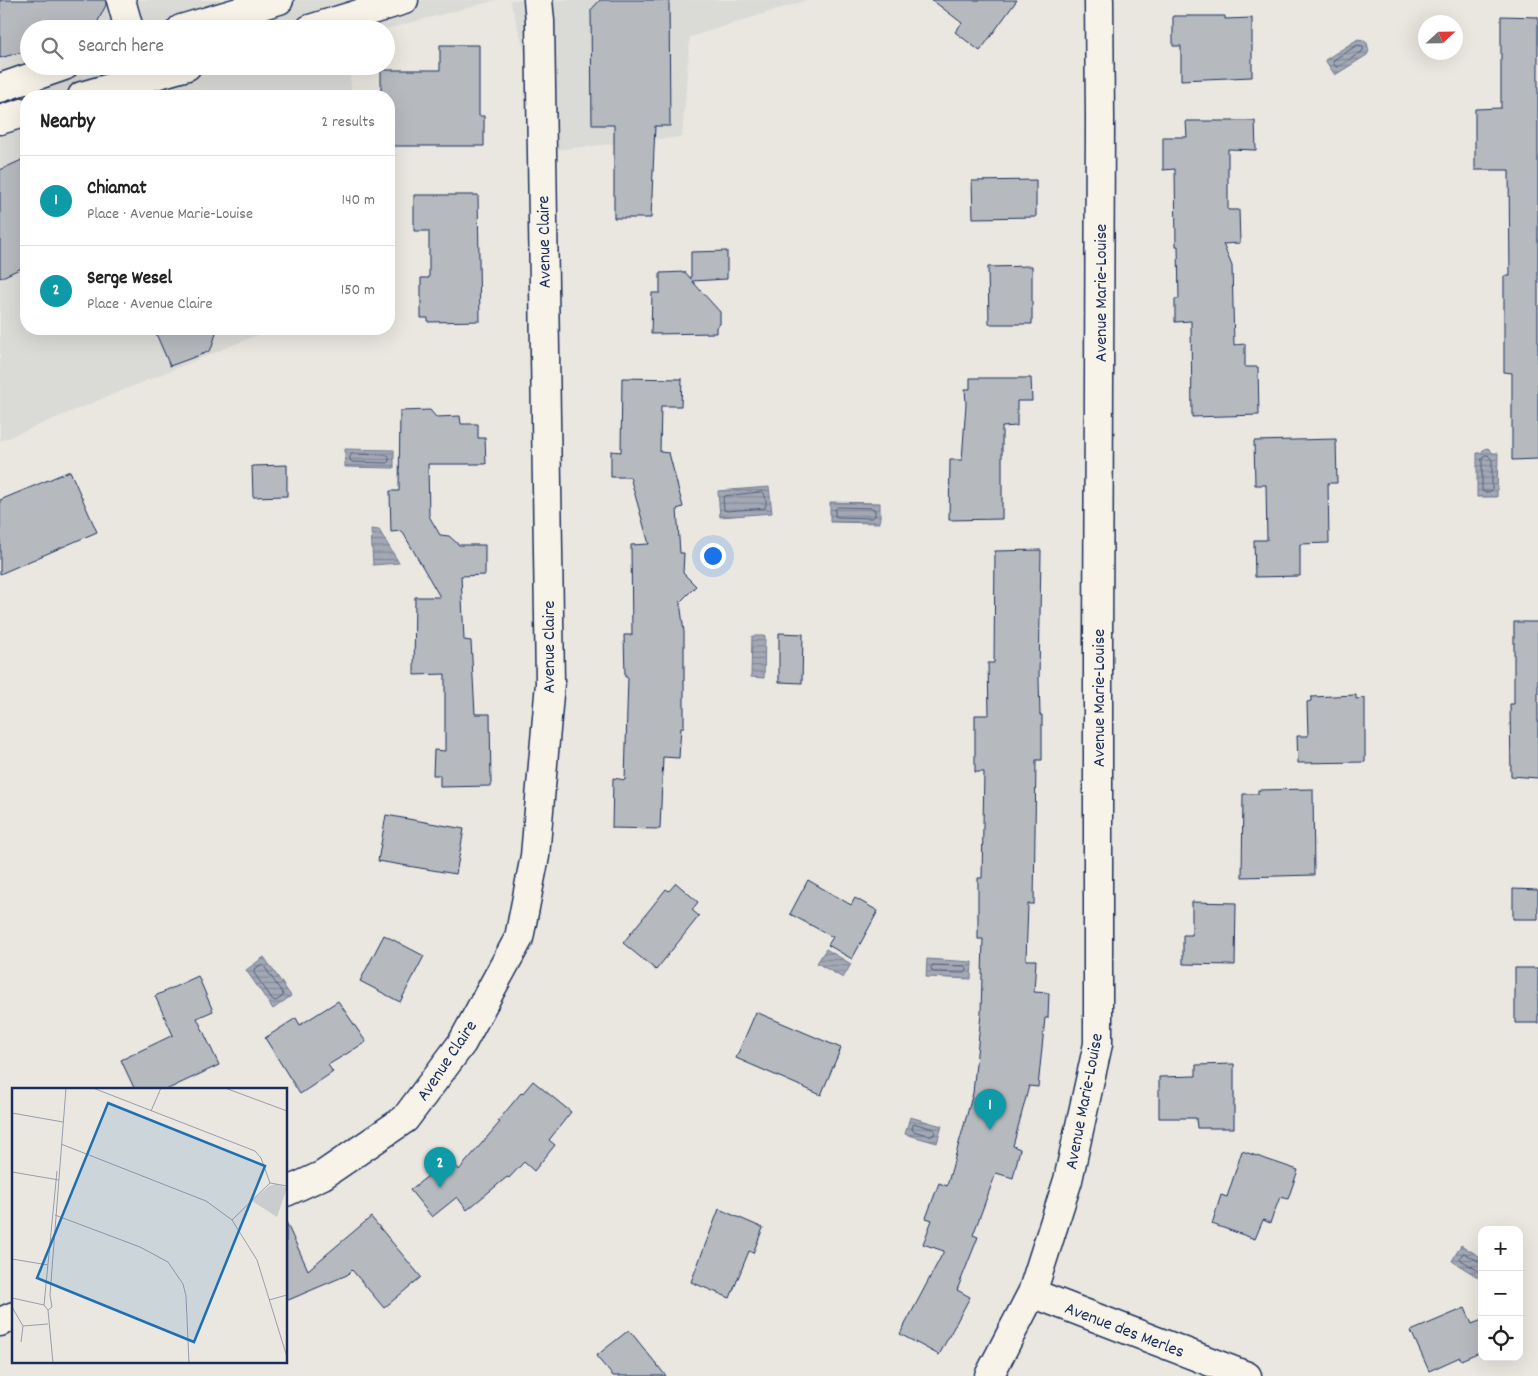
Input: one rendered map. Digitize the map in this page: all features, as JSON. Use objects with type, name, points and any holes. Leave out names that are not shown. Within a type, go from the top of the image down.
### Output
[{"type":"street","points":[[121,0],[127,20]]},
{"type":"street","points":[[211,20],[279,0]]},
{"type":"street","points":[[339,20],[404,0]]},
{"type":"street","name":"Avenue Claire","points":[[288,1191],[323,1175],[405,1119],[462,1043],[518,938],[535,856],[550,683],[540,21],[538,0]]},
{"type":"street","name":"Avenue Marie-Louise","points":[[989,1376],[1032,1293],[1068,1180],[1098,1044],[1099,0]]},
{"type":"street","points":[[0,88],[38,75]]},
{"type":"street","points":[[71,90],[102,75]]},
{"type":"street","points":[[103,90],[156,75]]},
{"type":"street","points":[[0,120],[20,114]]},
{"type":"street","name":"Avenue des Merles","points":[[1032,1293],[1247,1376]]},
{"type":"street","points":[[0,1322],[12,1317]]},
{"type":"shaded area","points":[[0,0],[497,0],[395,27],[395,20],[20,20],[20,75],[350,75],[351,90],[20,90],[20,335],[257,335],[0,441]]},
{"type":"shaded area","points":[[510,0],[807,0],[690,37],[682,137],[553,150]]},
{"type":"water","points":[[1358,39],[1367,43],[1369,51],[1367,55],[1335,75],[1325,60]]},
{"type":"water","points":[[1488,448],[1493,453],[1498,453],[1497,497],[1477,497],[1477,453],[1481,453],[1484,449]]},
{"type":"water","points":[[345,449],[394,450],[394,468],[345,467]]},
{"type":"water","points":[[769,487],[772,513],[720,517],[718,491]]},
{"type":"water","points":[[830,502],[880,503],[880,523],[830,522]]},
{"type":"water","points":[[371,529],[379,530],[399,563],[373,565]]},
{"type":"water","points":[[752,636],[765,636],[764,678],[751,677]]},
{"type":"water","points":[[826,949],[851,964],[843,978],[817,963]]},
{"type":"water","points":[[264,957],[291,996],[273,1009],[246,970]]},
{"type":"water","points":[[927,959],[972,962],[971,979],[926,977]]},
{"type":"water","points":[[910,1117],[942,1126],[937,1143],[905,1134]]},
{"type":"water","points":[[1461,1245],[1478,1256],[1478,1277],[1452,1261]]},
{"type":"building","points":[[0,0],[106,0],[106,5],[98,20],[20,20],[20,52],[0,58]]},
{"type":"building","points":[[600,0],[669,0],[670,126],[655,126],[651,218],[614,218],[614,125],[592,125],[591,10]]},
{"type":"building","points":[[932,0],[1017,0],[980,51],[955,32],[962,23]]},
{"type":"building","points":[[1173,16],[1225,16],[1225,19],[1252,18],[1252,77],[1181,80],[1181,46],[1173,46]]},
{"type":"building","points":[[1501,16],[1538,17],[1538,459],[1512,460],[1512,373],[1504,372],[1504,276],[1510,276],[1509,170],[1475,170],[1475,109],[1501,108]]},
{"type":"building","points":[[440,45],[479,45],[479,116],[484,116],[484,146],[395,146],[395,90],[381,90],[381,75],[395,75],[395,70],[440,70]]},
{"type":"building","points":[[1186,121],[1255,121],[1256,150],[1228,149],[1228,210],[1239,210],[1240,243],[1223,244],[1232,266],[1234,345],[1245,344],[1245,367],[1258,367],[1259,415],[1192,417],[1191,321],[1175,322],[1175,299],[1179,299],[1175,169],[1163,170],[1163,137],[1187,137]]},
{"type":"building","points":[[20,161],[20,269],[0,278],[0,170]]},
{"type":"building","points":[[1036,180],[1036,217],[973,218],[972,181]]},
{"type":"building","points":[[414,195],[478,195],[480,321],[428,322],[428,318],[421,318],[421,278],[429,278],[429,231],[414,231]]},
{"type":"building","points":[[727,251],[727,279],[692,281],[720,312],[720,324],[716,327],[716,333],[651,334],[652,293],[660,293],[660,273],[685,272],[691,279],[691,252]]},
{"type":"building","points":[[1032,266],[1032,324],[989,324],[988,267]]},
{"type":"building","points":[[157,335],[215,335],[212,347],[208,352],[170,366]]},
{"type":"building","points":[[622,378],[682,379],[681,406],[661,406],[660,452],[669,453],[683,507],[677,509],[680,553],[684,553],[683,573],[696,586],[680,602],[684,632],[684,727],[681,727],[679,758],[663,757],[660,829],[612,828],[613,778],[625,780],[628,677],[625,677],[624,635],[632,635],[631,545],[649,544],[630,477],[611,477],[611,451],[621,452]]},
{"type":"building","points":[[970,378],[1031,378],[1032,401],[1017,401],[1017,426],[1002,427],[1002,519],[949,520],[950,460],[962,460],[966,404],[965,389],[970,389]]},
{"type":"building","points":[[430,410],[436,417],[460,416],[461,424],[478,424],[478,438],[485,438],[486,464],[428,464],[429,516],[440,535],[449,536],[459,545],[485,545],[485,575],[461,576],[464,640],[471,641],[475,714],[490,714],[491,786],[440,787],[440,775],[433,775],[434,750],[445,751],[445,674],[414,675],[415,597],[440,597],[402,531],[391,532],[390,491],[399,491],[400,411]]},
{"type":"building","points":[[1336,439],[1337,483],[1328,483],[1329,543],[1300,544],[1300,576],[1255,577],[1254,540],[1267,540],[1266,485],[1255,485],[1254,441]]},
{"type":"building","points":[[287,465],[287,496],[253,497],[252,466]]},
{"type":"building","points":[[70,471],[97,532],[0,574],[0,500]]},
{"type":"building","points":[[1041,550],[1039,680],[1040,715],[1042,715],[1042,760],[1036,760],[1034,904],[1028,904],[1026,960],[1036,960],[1034,992],[1049,993],[1048,1018],[1045,1018],[1038,1087],[1029,1086],[1013,1146],[1020,1149],[1013,1178],[996,1173],[973,1235],[978,1237],[957,1290],[970,1297],[939,1355],[900,1334],[944,1251],[923,1244],[932,1220],[926,1218],[939,1183],[947,1186],[973,1093],[981,1014],[983,939],[978,939],[978,878],[982,878],[984,772],[975,772],[975,715],[989,715],[988,663],[994,663],[995,551]]},
{"type":"building","points":[[1514,622],[1538,622],[1538,778],[1511,776],[1510,704],[1514,704]]},
{"type":"building","points":[[779,633],[803,634],[802,683],[779,682]]},
{"type":"building","points":[[1356,695],[1356,699],[1365,698],[1365,762],[1298,763],[1297,736],[1308,736],[1307,702],[1311,701],[1311,697]]},
{"type":"building","points":[[1313,789],[1314,875],[1242,877],[1243,794],[1258,794],[1258,790]]},
{"type":"building","points":[[386,815],[464,829],[456,874],[378,861]]},
{"type":"building","points":[[808,880],[851,905],[855,898],[878,911],[852,959],[828,945],[833,937],[790,914]]},
{"type":"building","points":[[676,883],[698,902],[692,910],[699,916],[656,970],[623,943],[666,889],[669,891]]},
{"type":"building","points":[[1513,889],[1538,890],[1538,919],[1513,919]]},
{"type":"building","points":[[1192,902],[1236,903],[1235,965],[1183,964],[1183,935],[1192,935]]},
{"type":"building","points":[[384,935],[424,956],[400,1002],[360,981]]},
{"type":"building","points":[[1515,968],[1538,968],[1538,1023],[1515,1023]]},
{"type":"building","points":[[198,976],[213,1011],[197,1018],[219,1065],[170,1088],[134,1088],[121,1060],[173,1035],[155,996]]},
{"type":"building","points":[[338,1001],[366,1042],[328,1065],[333,1072],[300,1094],[265,1038],[296,1018],[300,1025]]},
{"type":"building","points":[[756,1012],[841,1048],[821,1095],[736,1058]]},
{"type":"building","points":[[1234,1064],[1234,1128],[1197,1128],[1196,1118],[1159,1118],[1159,1077],[1196,1076],[1196,1065]]},
{"type":"building","points":[[533,1081],[571,1112],[549,1140],[555,1145],[534,1171],[524,1162],[509,1178],[507,1177],[467,1210],[457,1197],[432,1217],[410,1190],[451,1158],[459,1170],[500,1122],[498,1121],[521,1093]]},
{"type":"building","points":[[1242,1151],[1298,1170],[1288,1199],[1280,1197],[1270,1223],[1263,1220],[1255,1239],[1212,1224],[1221,1195],[1227,1197]]},
{"type":"building","points":[[719,1209],[763,1228],[753,1253],[749,1251],[730,1298],[691,1282]]},
{"type":"building","points":[[371,1217],[421,1277],[384,1308],[352,1270],[347,1275],[288,1300],[288,1226],[308,1270]]},
{"type":"building","points":[[1465,1308],[1472,1324],[1478,1322],[1478,1353],[1461,1360],[1460,1357],[1429,1371],[1411,1331]]},
{"type":"building","points":[[629,1330],[666,1376],[613,1376],[596,1356]]},
{"type":"place","name":"Chiamat","points":[[990,1130]]},
{"type":"place","name":"Serge Wesel","points":[[440,1188]]}]
